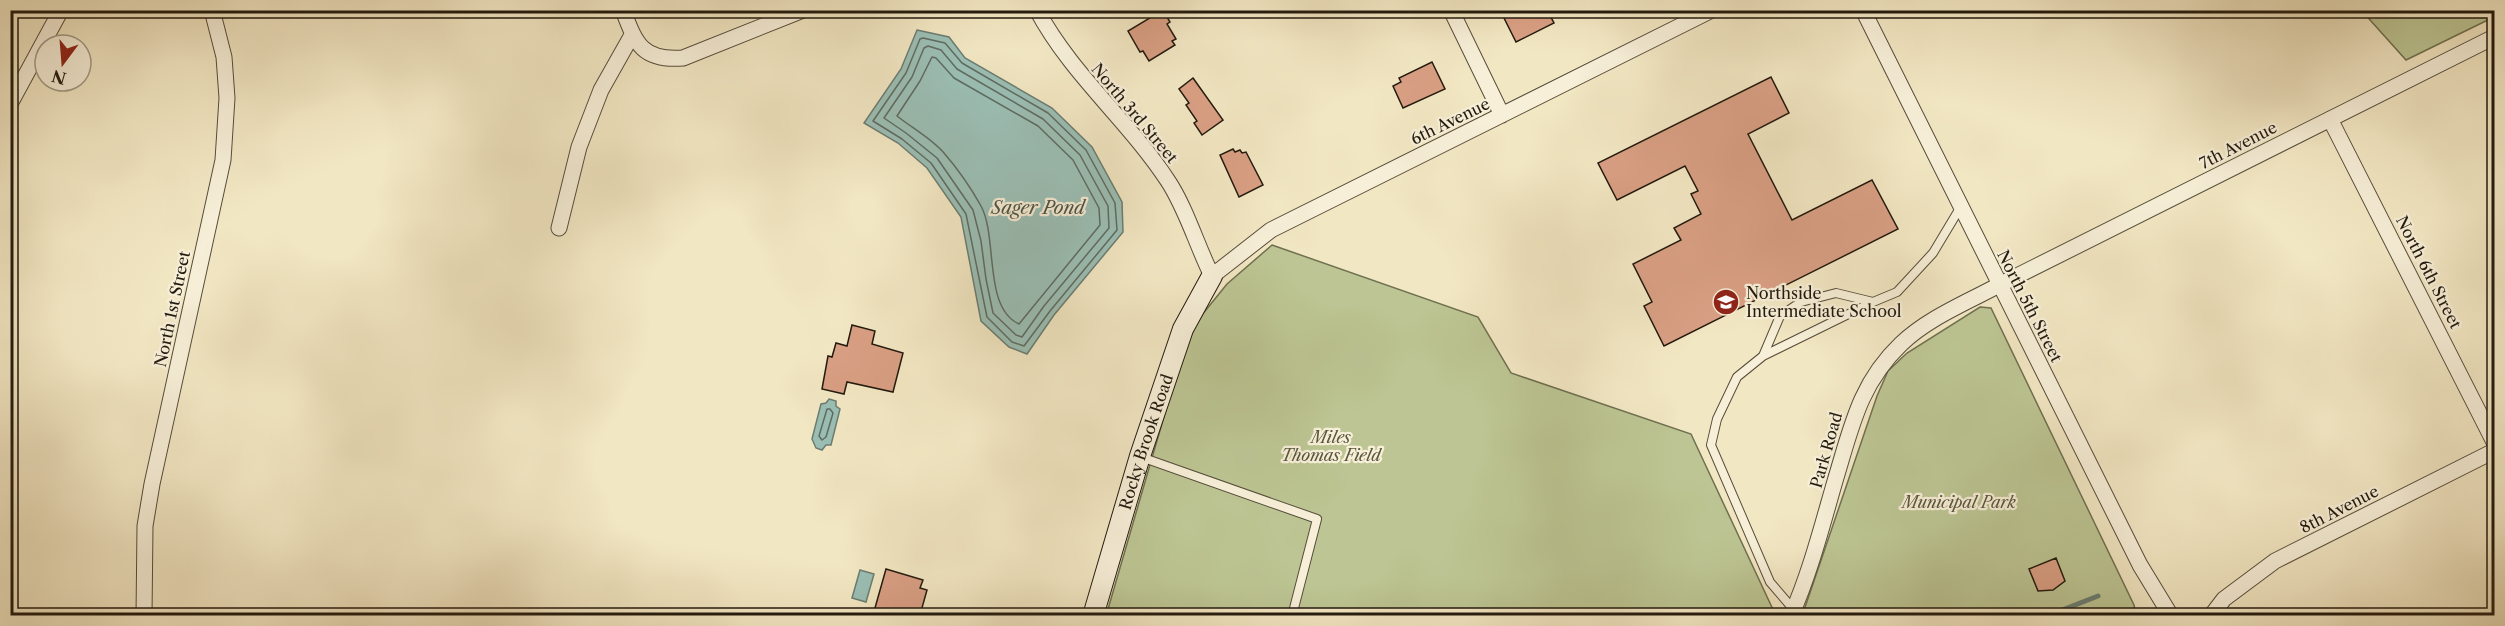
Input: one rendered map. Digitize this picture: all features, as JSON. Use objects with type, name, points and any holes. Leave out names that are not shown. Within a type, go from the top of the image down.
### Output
[{"type":"street","points":[[10,104],[62,10]]},
{"type":"street","name":"North 1st Street","points":[[144,615],[145,526],[152,484],[223,160],[227,98],[224,57],[212,10]]},
{"type":"street","points":[[622,10],[632,35],[646,53],[663,60],[683,58],[803,10]]},
{"type":"street","name":"North 3rd Street","points":[[1037,10],[1053,40],[1079,75],[1118,116],[1168,181],[1188,219],[1194,238],[1212,276]]},
{"type":"street","points":[[1451,10],[1502,115]]},
{"type":"street","name":"6th Avenue","points":[[1212,276],[1271,230],[1712,10]]},
{"type":"street","name":"North 5th Street","points":[[1863,10],[2140,565],[2171,615]]},
{"type":"street","points":[[559,228],[579,147],[601,90],[632,35]]},
{"type":"street","name":"7th Avenue","points":[[1999,285],[2494,36]]},
{"type":"street","name":"North 6th Street","points":[[2331,119],[2494,442]]},
{"type":"street","name":"Rocky Brook Road","points":[[1093,615],[1140,456],[1183,329],[1212,276]]},
{"type":"street","name":"Park Road","points":[[1793,613],[1855,412],[1875,375],[1903,342],[1931,322],[1999,285]]},
{"type":"street","name":"8th Avenue","points":[[2211,615],[2224,599],[2275,561],[2494,451]]},
{"type":"lane","points":[[1793,613],[1770,582],[1711,445],[1717,419],[1737,377],[1763,357],[1897,291],[1933,253],[1960,208]]},
{"type":"lane","points":[[1763,357],[1780,316],[1801,302],[1836,293],[1873,302]]},
{"type":"lane","points":[[1140,456],[1317,519],[1292,615]]},
{"type":"green space","points":[[2362,11],[2494,11],[2494,17],[2406,60]]},
{"type":"green space","name":"Miles Thomas Field","points":[[1272,245],[1478,317],[1511,373],[1691,434],[1776,616],[1106,616],[1177,372],[1197,321],[1227,284]]},
{"type":"green space","name":"Municipal Park","points":[[1980,307],[1991,308],[2134,605],[2136,615],[1802,616],[1877,396],[1888,371],[1907,353]]},
{"type":"water","name":"Sager Pond","points":[[917,30],[949,37],[965,58],[1052,108],[1092,147],[1122,202],[1123,232],[1054,315],[1027,354],[1009,347],[981,321],[961,217],[927,168],[898,143],[864,123],[901,69]]},
{"type":"water","points":[[829,399],[836,401],[836,406],[840,409],[831,445],[826,445],[822,450],[816,448],[812,439],[821,404],[826,403]]},
{"type":"water","points":[[860,570],[874,574],[866,602],[852,598]]},
{"type":"building","points":[[1163,10],[1170,22],[1167,24],[1176,39],[1172,41],[1175,45],[1149,61],[1143,51],[1140,52],[1128,31]]},
{"type":"building","points":[[1506,10],[1547,10],[1554,23],[1516,42],[1504,18],[1508,15]]},
{"type":"building","points":[[1432,62],[1445,89],[1403,108],[1393,86],[1401,82],[1399,78]]},
{"type":"building","points":[[1771,77],[1789,113],[1748,134],[1792,220],[1872,180],[1898,229],[1664,346],[1644,306],[1652,302],[1633,264],[1681,240],[1674,228],[1701,214],[1691,194],[1698,191],[1685,166],[1617,200],[1598,163]]},
{"type":"building","points":[[1193,78],[1223,120],[1202,135],[1194,123],[1197,121],[1186,105],[1189,103],[1179,89]]},
{"type":"building","points":[[1233,149],[1235,152],[1240,150],[1242,153],[1246,152],[1263,185],[1239,197],[1220,155]]},
{"type":"building","points":[[852,325],[875,331],[872,344],[903,353],[893,392],[847,382],[844,394],[822,389],[828,356],[832,357],[836,343],[847,346]]},
{"type":"building","points":[[2056,558],[2065,581],[2053,590],[2038,591],[2029,569]]},
{"type":"building","points":[[886,569],[923,580],[920,588],[927,590],[920,615],[873,615]]},
{"type":"waterway","points":[[2047,616],[2098,596]]},
{"type":"place","name":"Northside Intermediate School","points":[[1726,302]]}]
